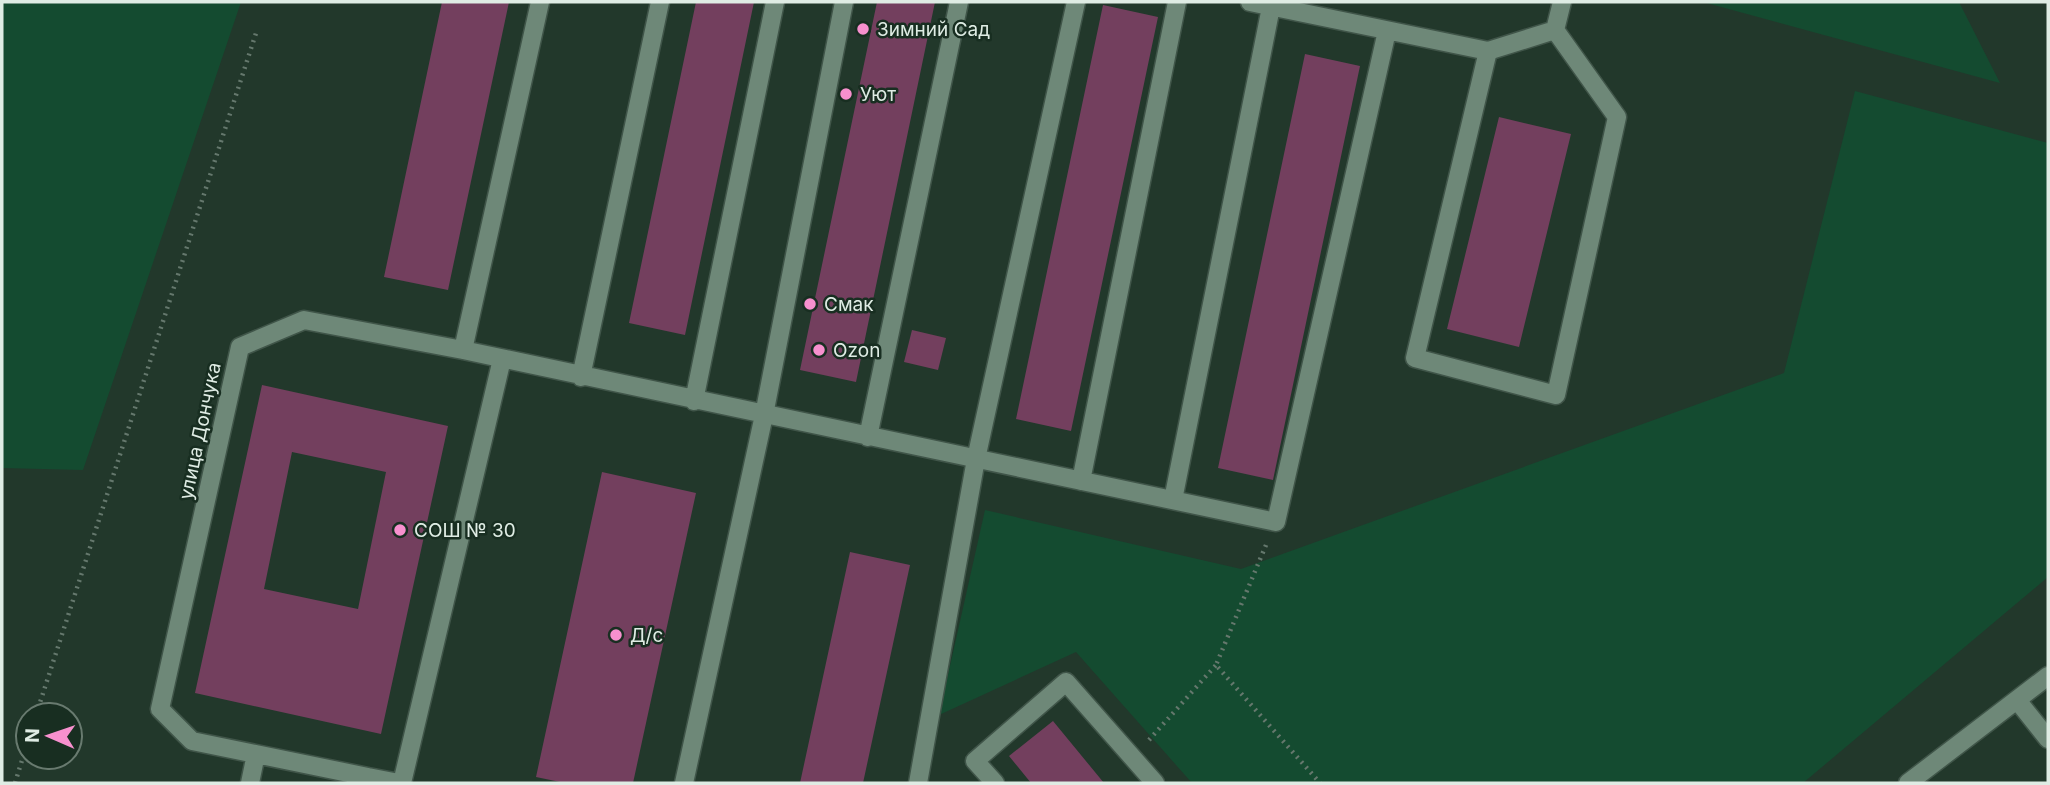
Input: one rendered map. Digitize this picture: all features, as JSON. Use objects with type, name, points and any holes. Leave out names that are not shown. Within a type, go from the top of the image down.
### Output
[{"type":"street","points":[[540,2],[463,351],[1276,522],[1387,31]]},
{"type":"street","points":[[581,377],[660,2]]},
{"type":"street","points":[[694,401],[775,2]]},
{"type":"street","points":[[684,783],[764,415],[844,2]]},
{"type":"street","points":[[868,437],[959,2]]},
{"type":"street","points":[[918,783],[976,459],[1076,2]]},
{"type":"street","points":[[1081,481],[1177,2]]},
{"type":"street","points":[[1250,2],[1488,51],[1555,30]]},
{"type":"street","points":[[1488,51],[1415,358],[1556,395],[1617,117],[1555,30],[1562,2]]},
{"type":"street","points":[[1173,500],[1271,7]]},
{"type":"street","name":"улица Дончука","points":[[401,783],[367,780],[192,741],[160,709],[240,347],[304,320],[463,351]]},
{"type":"street","points":[[401,783],[502,359]]},
{"type":"street","points":[[1908,783],[2048,676]]},
{"type":"street","points":[[995,783],[975,761],[1066,682],[1155,783]]},
{"type":"street","points":[[2017,700],[2048,739]]},
{"type":"street","points":[[250,783],[257,754]]},
{"type":"path","points":[[41,701],[257,30]]},
{"type":"path","points":[[1133,758],[1216,665],[1276,522]]},
{"type":"path","points":[[1216,665],[1320,783]]},
{"type":"green space","points":[[2,2],[241,2],[83,470],[2,468]]},
{"type":"green space","points":[[1703,2],[1959,2],[2000,83]]},
{"type":"green space","points":[[1855,91],[2048,143],[2048,577],[1803,783],[1192,783],[1076,652],[939,715],[985,510],[1241,569],[1784,373]]},
{"type":"building","points":[[442,2],[509,2],[448,290],[384,277]]},
{"type":"building","points":[[696,2],[754,2],[685,335],[629,323]]},
{"type":"building","points":[[877,2],[935,2],[856,382],[800,370]]},
{"type":"building","points":[[1103,5],[1158,17],[1071,431],[1016,419]]},
{"type":"building","points":[[1305,54],[1360,66],[1273,480],[1218,468]]},
{"type":"building","points":[[1499,117],[1571,134],[1519,347],[1447,329]]},
{"type":"building","points":[[912,330],[946,338],[938,370],[904,362]]},
{"type":"building","name":"СОШ № 30","points":[[262,385],[448,426],[381,734],[195,693]],"holes":[[[292,452],[386,472],[358,609],[264,589]]]},
{"type":"building","name":"Д/с","points":[[602,472],[696,493],[633,783],[565,783],[536,777]]},
{"type":"building","points":[[850,552],[910,565],[863,783],[800,783]]},
{"type":"building","points":[[1053,721],[1104,783],[1031,783],[1009,756]]},
{"type":"place","name":"Зимний Сад","points":[[863,29]]},
{"type":"place","name":"Уют","points":[[846,94]]},
{"type":"place","name":"Смак","points":[[810,304]]},
{"type":"place","name":"Ozon","points":[[819,350]]},
{"type":"place","name":"СОШ № 30","points":[[400,530]]},
{"type":"place","name":"Д/с","points":[[616,635]]}]
